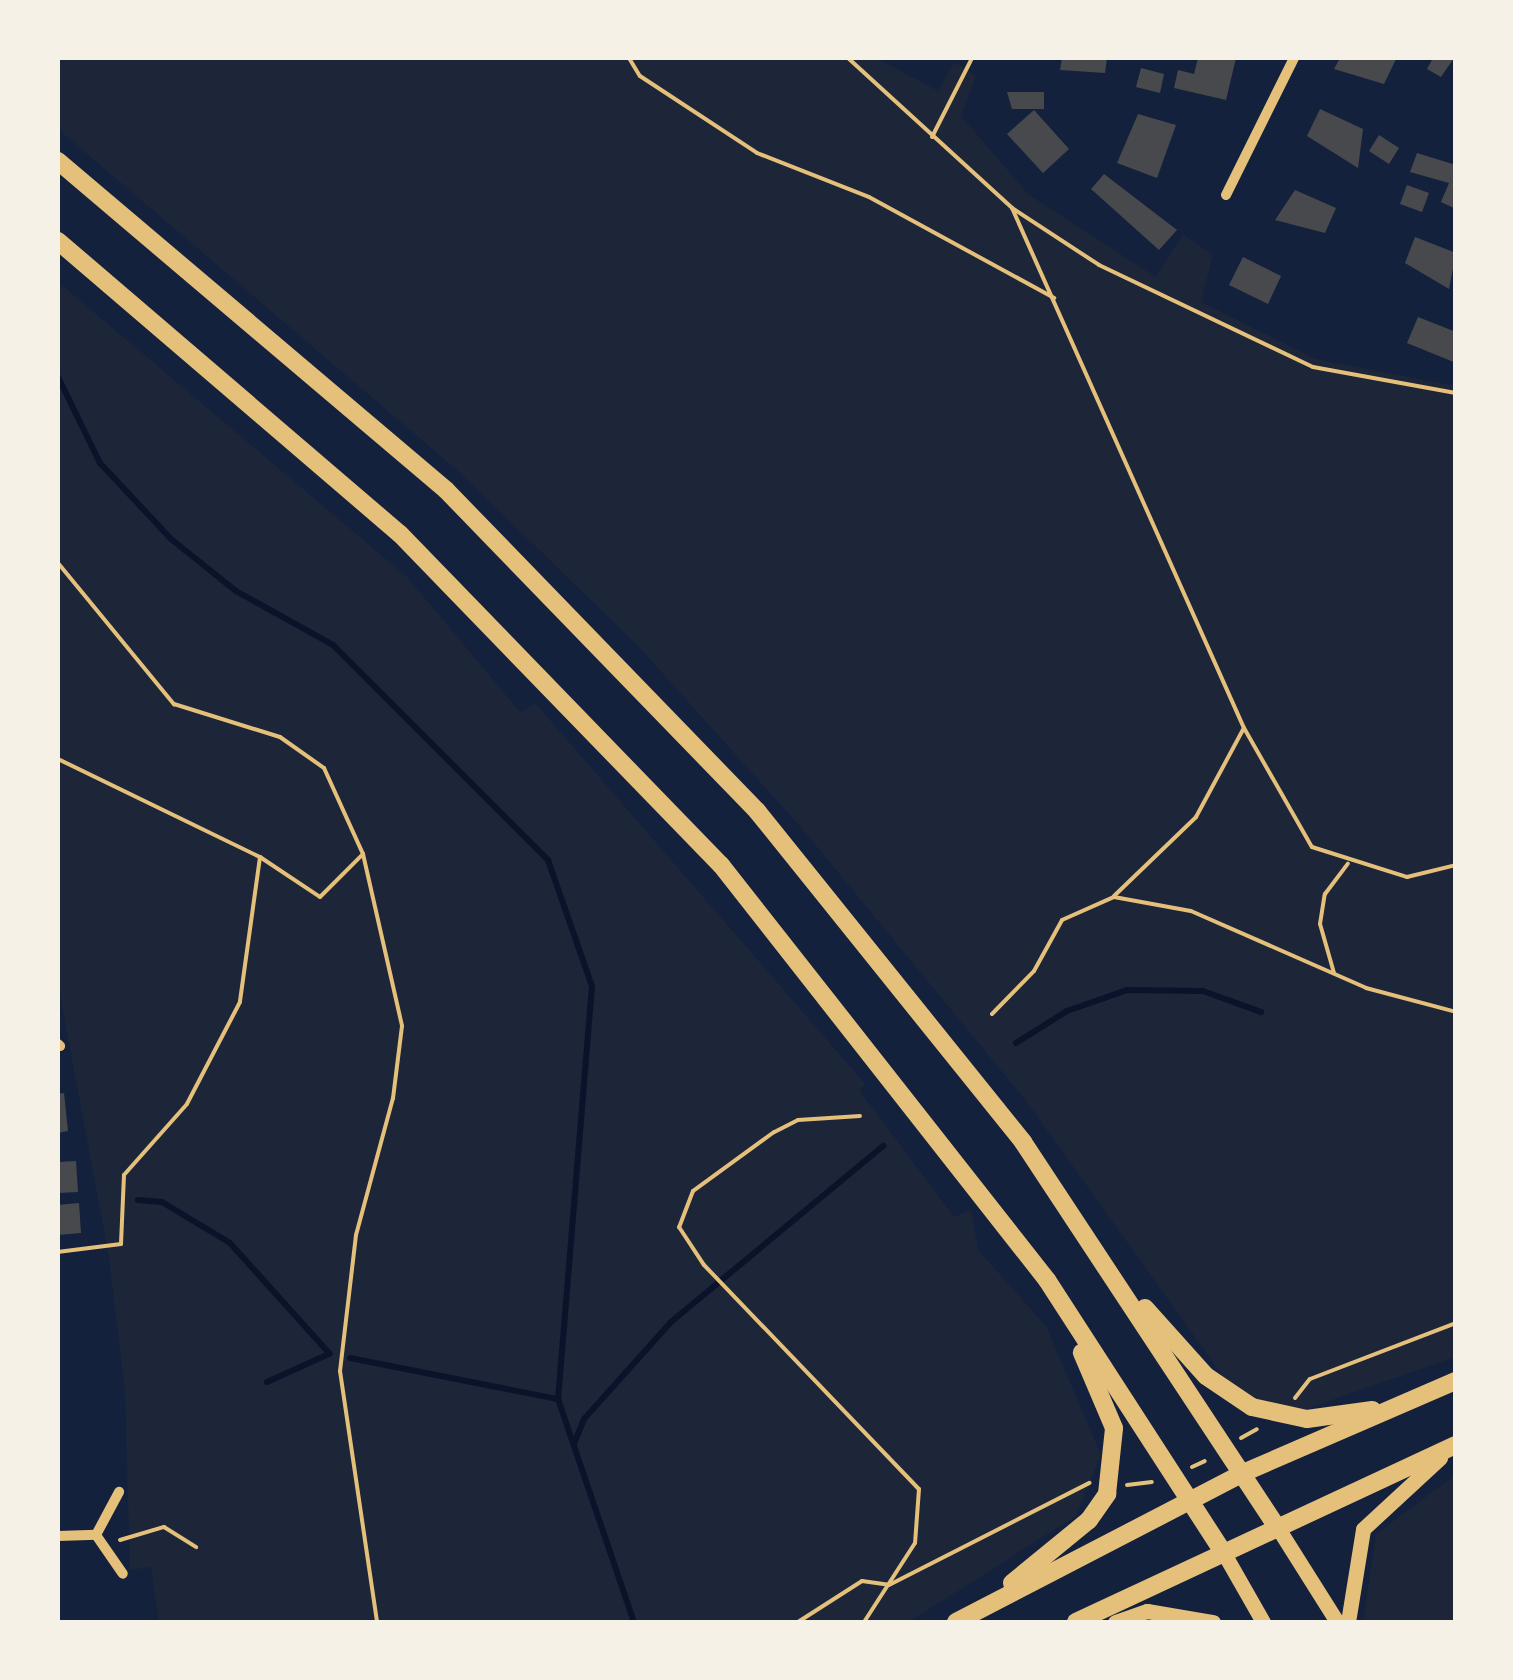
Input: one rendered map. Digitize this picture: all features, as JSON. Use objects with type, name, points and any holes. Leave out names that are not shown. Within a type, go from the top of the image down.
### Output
[{"type":"main road","points":[[58,161],[357,410],[644,688],[856,927],[1111,1271],[1337,1622]]},
{"type":"main road","points":[[58,241],[275,420],[528,658],[815,976],[1047,1280],[1222,1550],[1263,1622]]},
{"type":"main road","points":[[1111,1271],[1206,1376],[1252,1407],[1307,1420],[1404,1404]]},
{"type":"main road","points":[[981,1608],[1089,1520],[1114,1468],[1107,1407],[1047,1280]]},
{"type":"main road","points":[[956,1622],[1243,1473],[1456,1381]]},
{"type":"main road","points":[[1076,1622],[1222,1550],[1456,1446]]},
{"type":"main road","points":[[1348,1622],[1352,1555],[1364,1529],[1456,1446]]},
{"type":"main road","points":[[1115,1622],[1147,1611],[1214,1622]]},
{"type":"street","points":[[1226,195],[1294,58]]},
{"type":"street","points":[[96,1535],[119,1492]]},
{"type":"street","points":[[58,1536],[96,1535]]},
{"type":"street","points":[[96,1535],[123,1574]]},
{"type":"path","points":[[629,58],[655,88],[757,153],[870,196],[1054,298]]},
{"type":"path","points":[[848,58],[1012,208],[1099,265],[1313,367],[1456,394]]},
{"type":"path","points":[[932,137],[972,58]]},
{"type":"path","points":[[1012,208],[1244,728],[1312,847],[1348,864],[1407,876],[1456,865]]},
{"type":"path","points":[[58,563],[174,704],[280,737],[324,768],[363,854],[402,1026],[394,1098],[356,1235],[340,1371],[377,1622]]},
{"type":"path","points":[[992,1014],[1034,971],[1062,920],[1114,897],[1196,817],[1244,728]]},
{"type":"path","points":[[58,758],[260,858],[320,897],[363,854]]},
{"type":"path","points":[[58,1252],[121,1244],[124,1175],[187,1104],[240,1002],[260,858]]},
{"type":"path","points":[[1335,975],[1320,924],[1325,894],[1348,864]]},
{"type":"path","points":[[1114,897],[1191,911],[1335,975],[1456,1012]]},
{"type":"path","points":[[860,1116],[798,1120],[694,1190],[679,1227],[704,1265],[919,1489],[915,1542],[864,1622]]},
{"type":"path","points":[[1288,1408],[1310,1379],[1456,1323]]},
{"type":"path","points":[[1241,1438],[1269,1422]]},
{"type":"path","points":[[1192,1467],[1205,1462]]},
{"type":"path","points":[[798,1622],[862,1581],[889,1585],[1057,1492],[1100,1482]]},
{"type":"path","points":[[1118,1486],[1152,1482]]},
{"type":"path","points":[[96,1535],[120,1540],[164,1527],[196,1547]]},
{"type":"shaded area","points":[[58,58],[876,58],[938,91],[954,62],[976,76],[961,116],[1029,195],[1156,277],[1183,234],[1213,255],[1201,302],[1316,359],[1455,386],[1455,1357],[1306,1409],[1267,1407],[1230,1386],[1027,1102],[805,832],[639,647],[457,470],[58,129]]},
{"type":"shaded area","points":[[58,282],[407,577],[521,713],[535,703],[866,1085],[859,1090],[954,1217],[971,1210],[978,1250],[1046,1326],[1101,1455],[1076,1516],[909,1622],[159,1622],[151,1567],[130,1570],[125,1391],[109,1257],[58,984]]},
{"type":"shaded area","points":[[1455,1475],[1455,1622],[1363,1622],[1376,1534]]},
{"type":"building","points":[[1062,58],[1107,58],[1105,73],[1060,70]]},
{"type":"building","points":[[1198,58],[1236,58],[1226,100],[1174,88],[1178,70],[1194,74]]},
{"type":"building","points":[[1340,58],[1396,59],[1384,84],[1334,69]]},
{"type":"building","points":[[1433,58],[1454,58],[1441,77],[1427,69]]},
{"type":"building","points":[[1141,68],[1164,74],[1160,93],[1136,87]]},
{"type":"building","points":[[1007,92],[1044,92],[1044,109],[1012,109]]},
{"type":"building","points":[[1320,109],[1363,129],[1358,168],[1307,136]]},
{"type":"building","points":[[1034,110],[1069,149],[1043,173],[1007,134]]},
{"type":"building","points":[[1138,114],[1176,125],[1157,178],[1117,163]]},
{"type":"building","points":[[1379,135],[1399,148],[1389,164],[1369,151]]},
{"type":"building","points":[[1417,153],[1456,165],[1456,209],[1441,202],[1449,183],[1410,172]]},
{"type":"building","points":[[1104,174],[1177,230],[1159,250],[1091,189]]},
{"type":"building","points":[[1407,185],[1429,193],[1422,212],[1400,204]]},
{"type":"building","points":[[1295,190],[1336,208],[1325,233],[1275,220]]},
{"type":"building","points":[[1415,237],[1456,253],[1449,289],[1405,263]]},
{"type":"building","points":[[1243,257],[1281,276],[1268,304],[1229,285]]},
{"type":"building","points":[[1418,317],[1456,332],[1456,363],[1407,343]]},
{"type":"building","points":[[64,1093],[68,1131],[58,1133],[58,1094]]},
{"type":"building","points":[[76,1161],[78,1192],[58,1193],[58,1162]]},
{"type":"building","points":[[79,1203],[81,1233],[58,1235],[58,1205]]},
{"type":"waterway","points":[[58,377],[100,463],[171,539],[236,591],[333,645],[548,860],[592,986],[558,1399],[634,1622]]},
{"type":"waterway","points":[[1016,1043],[1067,1011],[1127,990],[1203,991],[1261,1012]]},
{"type":"waterway","points":[[574,1444],[584,1419],[671,1322],[883,1146]]},
{"type":"waterway","points":[[138,1200],[162,1202],[230,1243],[330,1354]]},
{"type":"waterway","points":[[267,1382],[329,1354]]},
{"type":"waterway","points":[[350,1358],[558,1399]]}]
